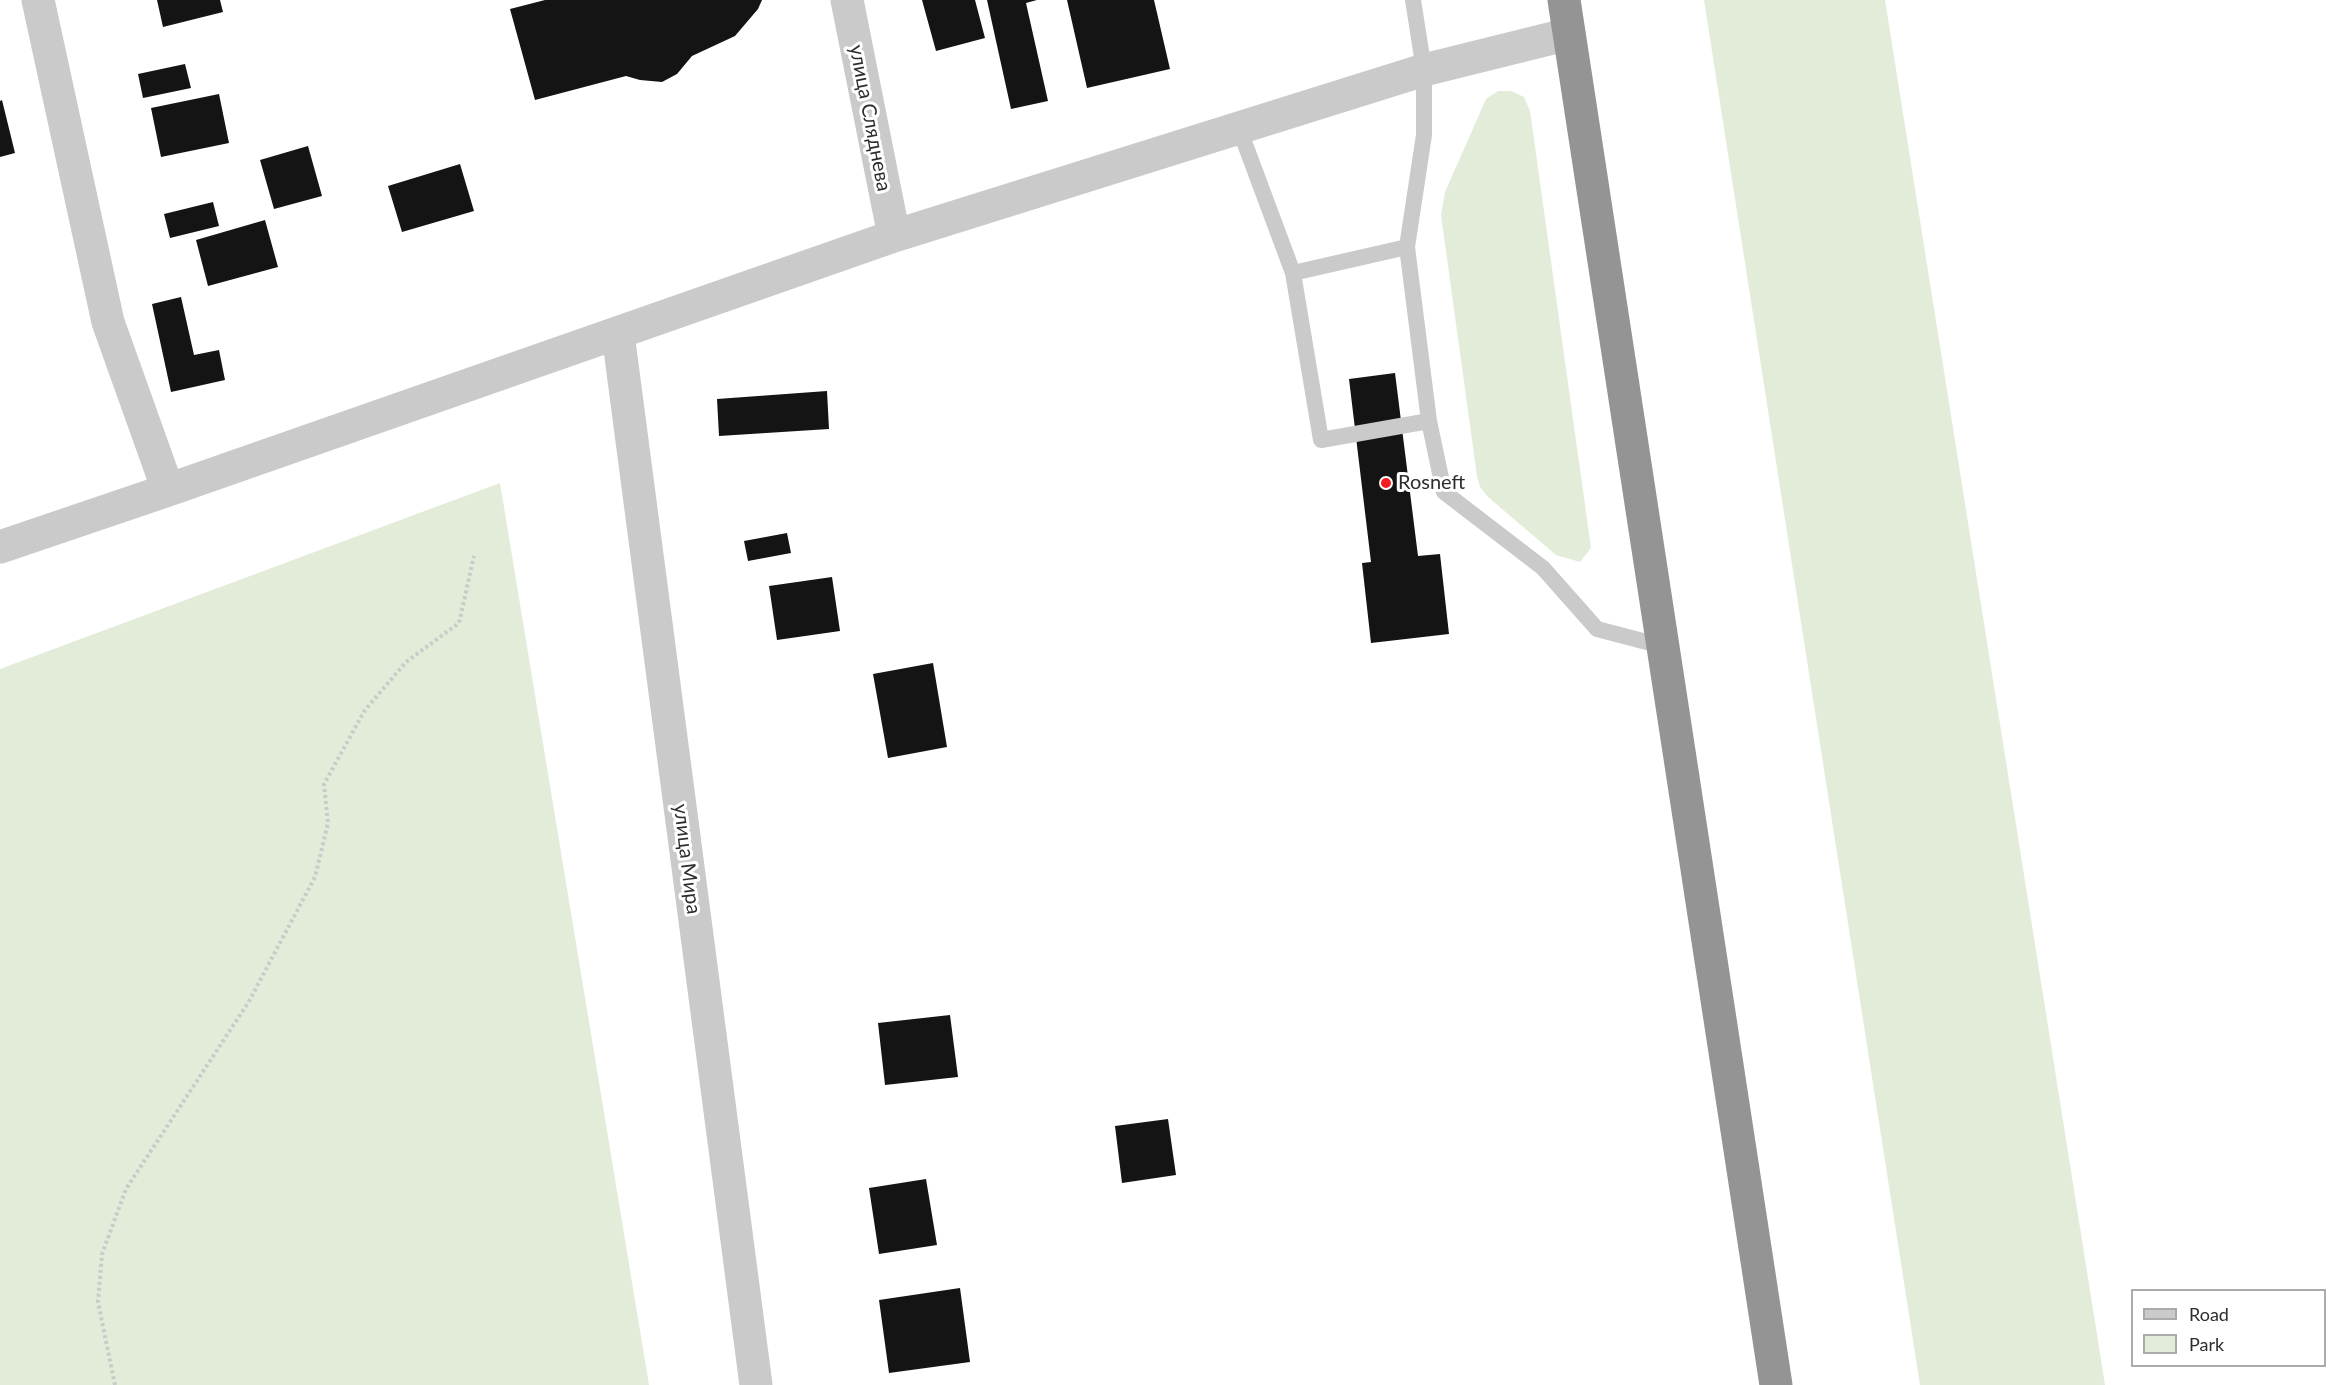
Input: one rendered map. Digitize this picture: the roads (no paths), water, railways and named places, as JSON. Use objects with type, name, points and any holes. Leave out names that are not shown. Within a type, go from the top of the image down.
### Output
[{"type":"highway","points":[[1564,0],[1776,1385]]},
{"type":"street","points":[[38,0],[108,322],[168,490]]},
{"type":"street","name":"улица Сляднева","points":[[846,0],[894,236]]},
{"type":"street","points":[[0,547],[618,334],[894,236],[1424,70],[1569,34]]},
{"type":"street","name":"улица Мира","points":[[618,334],[756,1385]]},
{"type":"lane","points":[[1413,0],[1424,70],[1424,135],[1407,247],[1429,421],[1444,492],[1543,567],[1597,629],[1662,646]]},
{"type":"lane","points":[[1239,128],[1293,273],[1321,440],[1429,421]]},
{"type":"lane","points":[[1293,273],[1407,247]]},
{"type":"place","name":"Rosneft","points":[[1386,483]]}]
